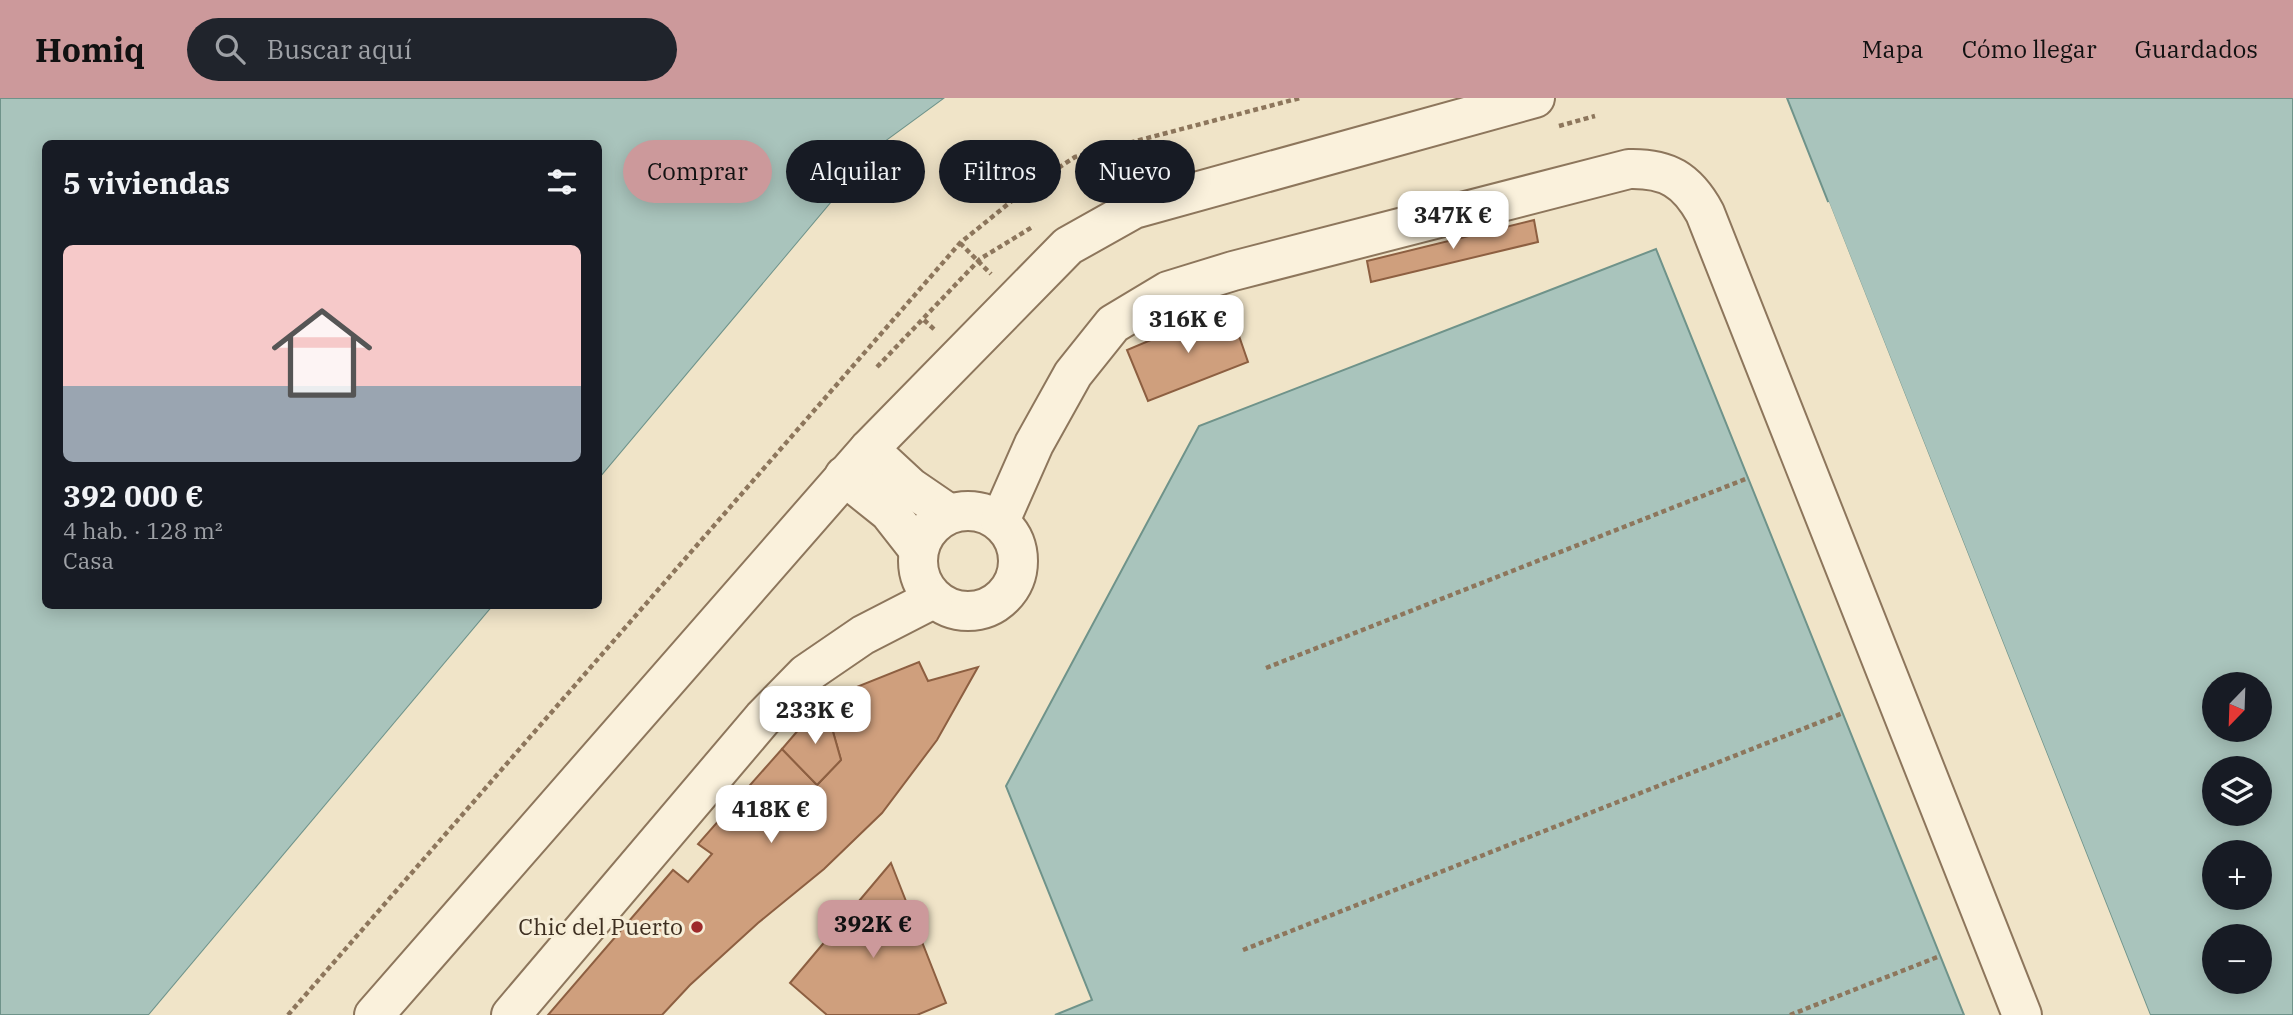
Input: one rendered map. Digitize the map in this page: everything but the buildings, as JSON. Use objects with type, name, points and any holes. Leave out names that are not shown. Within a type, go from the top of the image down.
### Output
[{"type":"lane","points":[[374,1015],[857,462],[1068,246],[1134,208],[1541,114]]},
{"type":"lane","points":[[1000,521],[1034,444],[1073,374],[1113,324],[1168,291],[1233,271],[1629,169],[1666,173],[1696,196],[1705,213],[2022,1015]]},
{"type":"lane","points":[[857,462],[910,487],[948,513]]},
{"type":"lane","points":[[857,462],[889,512],[918,548]]},
{"type":"lane","points":[[975,510],[1000,521],[1016,542],[1019,570],[1008,594],[985,610],[958,611],[933,599],[919,576],[918,548],[929,528],[948,513],[975,510]]},
{"type":"lane","points":[[511,1015],[763,718],[806,674],[863,635],[933,599]]},
{"type":"path","points":[[288,1015],[960,243],[1029,187],[1075,158],[1300,98]]},
{"type":"path","points":[[1541,114],[1595,116]]},
{"type":"path","points":[[960,243],[992,275],[987,280]]},
{"type":"path","points":[[1266,668],[1748,478]]},
{"type":"path","points":[[1243,950],[1843,713]]},
{"type":"path","points":[[1790,1015],[1940,956]]},
{"type":"water","points":[[0,98],[945,98],[888,140],[786,140],[786,203],[831,203],[602,475],[602,140],[42,140],[42,609],[490,609],[149,1015],[0,1015]]},
{"type":"water","points":[[1787,98],[2293,98],[2293,1015],[2150,1015]]},
{"type":"water","points":[[1656,249],[1964,1015],[1055,1015],[1092,1000],[1006,786],[1199,426]]},
{"type":"pier","points":[[945,98],[949,98],[892,140],[888,140]]},
{"type":"pier","points":[[1829,202],[2150,1015],[2147,1015],[1825,203]]},
{"type":"pier","points":[[831,203],[834,203],[602,478]]},
{"type":"pier","points":[[490,609],[493,609],[153,1015],[149,1015]]},
{"type":"place","name":"Chic del Puerto","points":[[697,927]]}]
